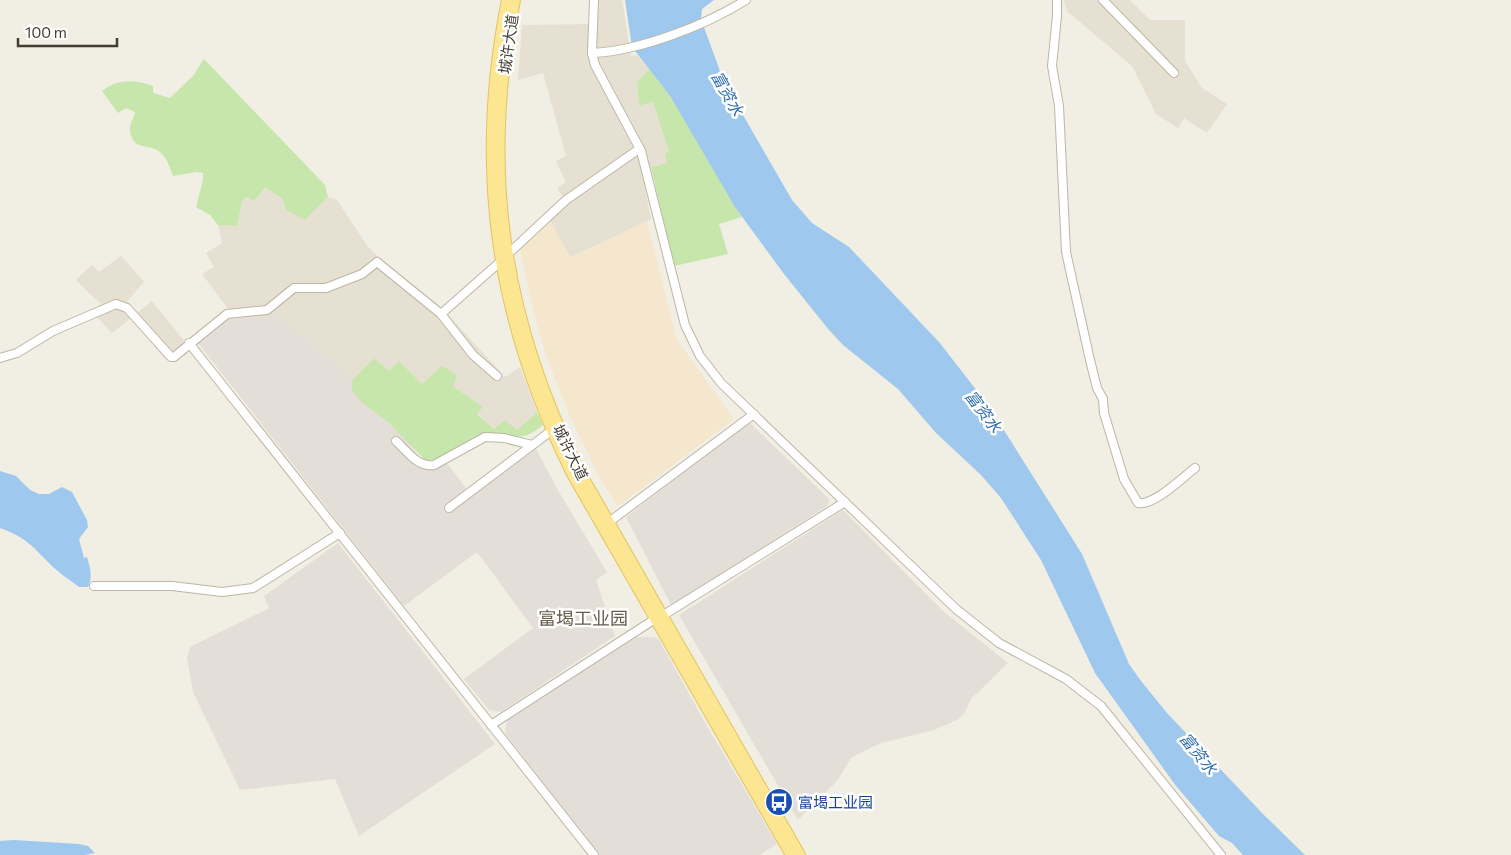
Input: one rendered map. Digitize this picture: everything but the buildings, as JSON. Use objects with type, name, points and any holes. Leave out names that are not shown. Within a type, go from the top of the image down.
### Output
[{"type":"main road","name":"城许大道","points":[[507,0],[496,66],[491,135],[494,206],[518,341],[551,430],[572,474],[800,855]]},
{"type":"main road","name":"城许大道","points":[[515,0],[504,67],[499,136],[504,258],[519,316],[545,395],[579,470],[791,855]]},
{"type":"street","points":[[594,0],[592,53],[604,84],[639,149],[681,312],[691,338],[713,374],[940,595],[1008,649],[1066,679],[1092,697],[1136,748],[1221,855]]},
{"type":"street","points":[[592,53],[631,47],[706,22],[746,0]]},
{"type":"street","points":[[1057,0],[1052,66],[1059,106],[1066,252],[1090,360],[1104,404],[1104,413],[1124,479],[1138,503],[1146,503],[1156,498],[1195,468]]},
{"type":"street","points":[[1103,0],[1174,73]]},
{"type":"street","points":[[441,314],[566,200],[639,149]]},
{"type":"street","points":[[0,358],[17,353],[53,331],[116,304],[127,308],[171,357],[227,314],[267,310],[294,288],[326,288],[362,274],[378,262],[441,314],[473,355],[497,376]]},
{"type":"street","points":[[189,344],[594,855]]},
{"type":"street","points":[[609,522],[754,414]]},
{"type":"street","points":[[449,508],[551,430]]},
{"type":"street","points":[[396,441],[420,463],[427,466],[485,438],[504,438],[532,445]]},
{"type":"street","points":[[491,725],[845,502]]},
{"type":"street","points":[[94,586],[154,586],[222,592],[252,588],[340,533]]},
{"type":"shaded area","points":[[597,0],[622,0],[631,56],[637,55],[649,69],[637,82],[639,106],[653,102],[669,152],[667,163],[641,169],[651,219],[570,258],[546,213],[564,198],[557,188],[566,182],[556,161],[566,156],[543,73],[518,80],[522,25],[595,24]]},
{"type":"shaded area","points":[[1063,0],[1130,0],[1150,20],[1185,20],[1185,61],[1202,88],[1227,104],[1207,133],[1184,118],[1178,128],[1156,114],[1132,66],[1068,12]]},
{"type":"shaded area","points":[[265,186],[283,199],[305,220],[328,197],[337,200],[368,247],[406,283],[449,316],[505,377],[520,367],[537,412],[517,430],[494,429],[477,413],[483,407],[453,386],[422,384],[399,361],[389,372],[374,358],[352,380],[333,359],[322,354],[308,340],[274,316],[235,318],[202,274],[214,267],[206,253],[222,243],[218,225],[237,226],[242,201]]},
{"type":"shaded area","points":[[551,222],[570,257],[647,222],[677,340],[734,419],[618,506],[599,477],[568,412],[546,356],[531,302],[520,248]]},
{"type":"shaded area","points":[[121,256],[144,282],[127,301],[137,313],[152,301],[185,342],[165,359],[131,318],[112,333],[91,311],[101,304],[76,280],[92,265],[99,272]]},
{"type":"shaded area","points":[[274,315],[308,340],[322,354],[333,359],[352,380],[352,390],[407,440],[419,456],[425,460],[428,470],[446,462],[472,496],[536,449],[559,492],[607,572],[596,580],[615,636],[501,712],[489,710],[464,679],[533,628],[477,552],[404,606],[198,343],[227,319]]},
{"type":"shaded area","points":[[749,422],[830,500],[827,506],[671,605],[626,517]]},
{"type":"shaded area","points":[[843,510],[943,611],[1008,663],[971,699],[965,712],[959,719],[934,730],[881,743],[852,757],[837,781],[798,820],[679,615]]},
{"type":"shaded area","points":[[338,543],[495,744],[359,836],[335,779],[240,790],[193,692],[187,658],[190,647],[269,608],[264,596]]},
{"type":"shaded area","points":[[637,637],[654,637],[659,640],[707,726],[777,844],[759,855],[599,855],[505,733],[507,720]]},
{"type":"green space","points":[[204,59],[325,185],[328,197],[305,220],[286,210],[283,199],[265,187],[254,201],[247,197],[242,201],[237,226],[218,225],[210,215],[196,207],[203,173],[196,172],[173,176],[160,152],[138,144],[132,138],[130,129],[135,112],[126,108],[118,113],[102,91],[120,82],[133,81],[153,86],[153,93],[170,98],[193,76]]},
{"type":"green space","points":[[649,69],[670,96],[742,217],[719,224],[728,254],[674,266],[651,167],[667,163],[665,154],[669,152],[653,102],[639,106],[637,82]]},
{"type":"green space","points":[[374,358],[389,371],[399,361],[422,384],[442,366],[457,375],[453,386],[483,407],[477,414],[494,429],[505,420],[517,430],[537,412],[543,425],[524,436],[495,435],[478,440],[443,457],[425,460],[390,424],[361,402],[352,390],[352,380]]},
{"type":"water","name":"富资水","points":[[625,0],[714,0],[702,9],[701,19],[724,82],[792,200],[812,223],[849,247],[939,342],[988,405],[1082,554],[1129,664],[1141,681],[1167,713],[1264,815],[1305,855],[1243,855],[1232,843],[1219,836],[1176,786],[1095,673],[1041,560],[1001,498],[981,475],[936,433],[898,389],[843,345],[829,330],[784,274],[735,207],[670,96],[632,47]]},
{"type":"water","points":[[0,471],[16,476],[30,490],[39,494],[49,494],[62,487],[72,492],[87,520],[88,527],[79,539],[84,558],[87,557],[90,568],[91,576],[88,587],[79,587],[54,568],[29,543],[17,535],[0,528]]},
{"type":"water","points":[[14,840],[79,844],[88,846],[95,853],[85,855],[0,855],[0,841]]},
{"type":"place","name":"富堨工业园","points":[[779,802]]},
{"type":"district","name":"富堨工业园","points":[[583,618]]}]
